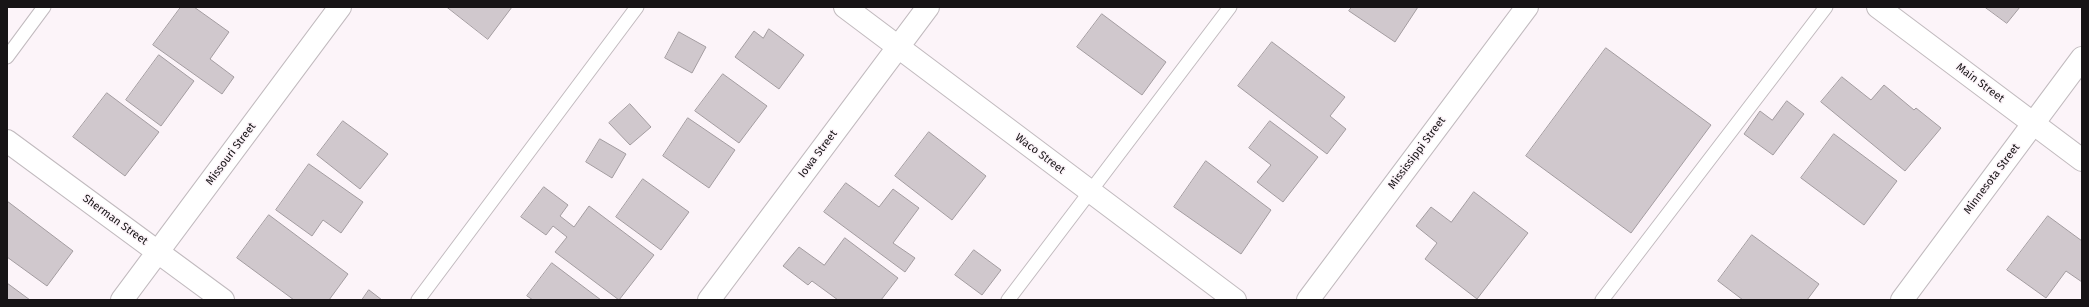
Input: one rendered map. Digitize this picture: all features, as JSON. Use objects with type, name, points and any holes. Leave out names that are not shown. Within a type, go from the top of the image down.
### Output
[{"type":"street","name":"Missouri Street","points":[[122,300],[340,7]]},
{"type":"street","name":"Waco Street","points":[[845,7],[1235,300]]},
{"type":"street","name":"Iowa Street","points":[[709,300],[928,7]]},
{"type":"street","name":"Mississippi Street","points":[[1308,300],[1526,7]]},
{"type":"street","name":"Main Street","points":[[1878,7],[2082,160]]},
{"type":"street","name":"Minnesota Street","points":[[1902,300],[2082,58]]},
{"type":"street","name":"Sherman Street","points":[[7,141],[223,300]]},
{"type":"lane","points":[[7,57],[44,7]]},
{"type":"lane","points":[[418,300],[637,7]]},
{"type":"lane","points":[[1008,300],[1092,193],[1230,7]]},
{"type":"lane","points":[[1602,300],[1826,7]]},
{"type":"building","points":[[181,7],[194,7],[229,32],[210,59],[234,77],[222,94],[153,45]]},
{"type":"building","points":[[447,7],[512,7],[488,39]]},
{"type":"building","points":[[1352,7],[1418,7],[1395,42],[1349,11]]},
{"type":"building","points":[[1985,7],[2020,7],[2007,23]]},
{"type":"building","points":[[1102,14],[1166,62],[1142,95],[1077,47]]},
{"type":"building","points":[[769,29],[804,55],[779,89],[735,57],[754,31],[763,38]]},
{"type":"building","points":[[679,32],[706,47],[692,73],[665,58]]},
{"type":"building","points":[[1272,42],[1345,97],[1330,116],[1346,129],[1327,154],[1238,86]]},
{"type":"building","points":[[1606,48],[1711,125],[1631,233],[1526,156]]},
{"type":"building","points":[[159,55],[194,81],[161,126],[126,100]]},
{"type":"building","points":[[723,74],[767,106],[739,143],[695,111]]},
{"type":"building","points":[[1842,77],[1871,100],[1884,85],[1914,110],[1916,108],[1941,128],[1905,171],[1821,102]]},
{"type":"building","points":[[107,93],[159,132],[125,176],[73,137]]},
{"type":"building","points":[[1787,101],[1804,114],[1773,155],[1744,134],[1760,111],[1772,120]]},
{"type":"building","points":[[630,104],[651,127],[630,145],[609,123]]},
{"type":"building","points":[[688,118],[735,150],[709,188],[663,156]]},
{"type":"building","points":[[343,121],[388,154],[360,189],[317,155]]},
{"type":"building","points":[[1270,121],[1318,157],[1283,202],[1257,182],[1271,165],[1249,148]]},
{"type":"building","points":[[929,132],[986,176],[952,220],[895,176]]},
{"type":"building","points":[[1834,134],[1897,181],[1864,225],[1801,178]]},
{"type":"building","points":[[600,139],[626,154],[612,178],[586,162]]},
{"type":"building","points":[[1206,161],[1271,210],[1241,254],[1174,207]]},
{"type":"building","points":[[309,164],[363,202],[341,233],[323,220],[312,236],[276,210]]},
{"type":"building","points":[[643,179],[689,212],[661,250],[616,217]]},
{"type":"building","points":[[846,183],[879,207],[893,189],[919,208],[893,243],[915,258],[905,272],[824,212]]},
{"type":"building","points":[[544,187],[568,205],[560,216],[574,227],[589,206],[654,255],[619,300],[555,252],[567,237],[553,226],[546,235],[521,217]]},
{"type":"building","points":[[1474,192],[1528,233],[1477,299],[1425,259],[1437,243],[1416,226],[1431,207],[1451,222]]},
{"type":"building","points":[[7,201],[73,251],[47,286],[7,257]]},
{"type":"building","points":[[269,215],[348,274],[329,300],[294,300],[237,258]]},
{"type":"building","points":[[2048,216],[2082,241],[2082,282],[2066,271],[2046,298],[2007,270]]},
{"type":"building","points":[[1752,235],[1819,284],[1807,300],[1743,300],[1718,281]]},
{"type":"building","points":[[845,238],[898,278],[881,300],[838,300],[812,281],[808,285],[783,266],[799,247],[824,265]]},
{"type":"building","points":[[974,250],[1001,270],[982,295],[955,275]]},
{"type":"building","points":[[552,263],[601,300],[533,300],[527,296]]},
{"type":"building","points":[[7,283],[30,300],[7,300]]},
{"type":"building","points":[[369,290],[382,300],[362,300]]}]
